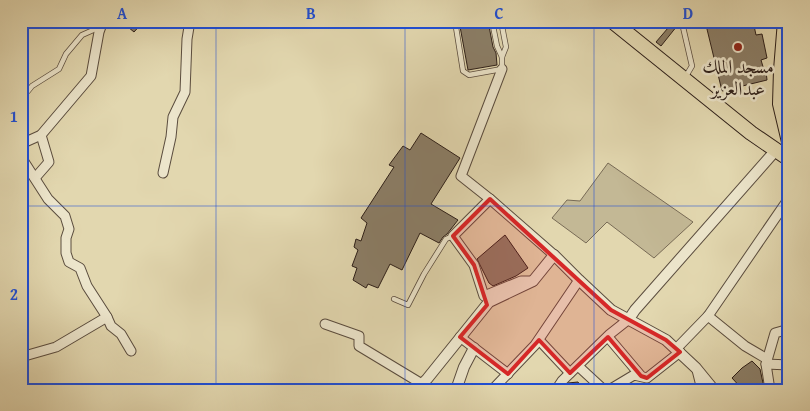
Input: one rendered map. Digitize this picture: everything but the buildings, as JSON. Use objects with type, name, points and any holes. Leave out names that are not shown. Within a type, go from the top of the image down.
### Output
[{"type":"main road","points":[[785,21],[780,70],[780,104],[789,139]]},
{"type":"main road","points":[[616,22],[683,80],[751,133],[789,159]]},
{"type":"street","points":[[163,173],[174,117],[185,92],[187,39],[190,21]]},
{"type":"street","points":[[21,144],[41,134],[91,76],[102,24]]},
{"type":"street","points":[[502,69],[462,176],[554,255],[611,310],[666,340],[696,368],[714,390]]},
{"type":"street","points":[[35,178],[50,162],[41,134]]},
{"type":"street","points":[[556,390],[570,373],[629,319],[776,150]]},
{"type":"street","points":[[21,157],[48,199],[65,216],[69,229],[66,238],[66,253],[69,262],[80,268],[87,286],[111,326],[121,334],[131,351]]},
{"type":"street","points":[[610,390],[634,375],[647,378],[678,351],[708,316],[789,198]]},
{"type":"street","points":[[490,199],[453,236],[474,265],[484,296],[521,281],[533,281]]},
{"type":"street","points":[[325,324],[359,336],[359,346],[419,387],[489,302],[533,281],[554,255]]},
{"type":"street","points":[[492,390],[539,340],[578,280]]},
{"type":"street","points":[[708,316],[766,362],[789,365]]},
{"type":"street","points":[[21,357],[56,346],[107,317]]},
{"type":"street","points":[[770,390],[766,362],[775,333],[789,329]]},
{"type":"street","points":[[460,337],[508,374]]},
{"type":"street","points":[[608,337],[641,376]]},
{"type":"street","points":[[539,340],[570,373]]},
{"type":"street","points":[[456,390],[464,367],[474,348]]},
{"type":"street","points":[[578,366],[604,390]]},
{"type":"street","points":[[696,368],[702,390]]},
{"type":"lane","points":[[456,21],[463,72],[468,75],[502,69],[502,57],[506,47],[501,21]]},
{"type":"lane","points":[[492,21],[497,46],[502,57]]},
{"type":"lane","points":[[683,80],[692,66],[684,27],[686,21]]},
{"type":"lane","points":[[28,91],[32,86],[59,70],[66,54],[82,35],[102,24]]},
{"type":"lane","points":[[394,299],[408,305],[424,274],[446,239],[453,236]]},
{"type":"highlighted area","points":[[490,199],[611,310],[666,340],[680,352],[647,378],[641,376],[608,337],[570,373],[539,340],[508,374],[460,337],[487,305],[474,265],[453,236]]},
{"type":"shaded area","points":[[608,163],[693,222],[654,258],[607,222],[586,243],[552,218],[567,200],[580,201]]},
{"type":"place","name":"مسجد الملك عبدالعزيز","points":[[738,47]]}]
